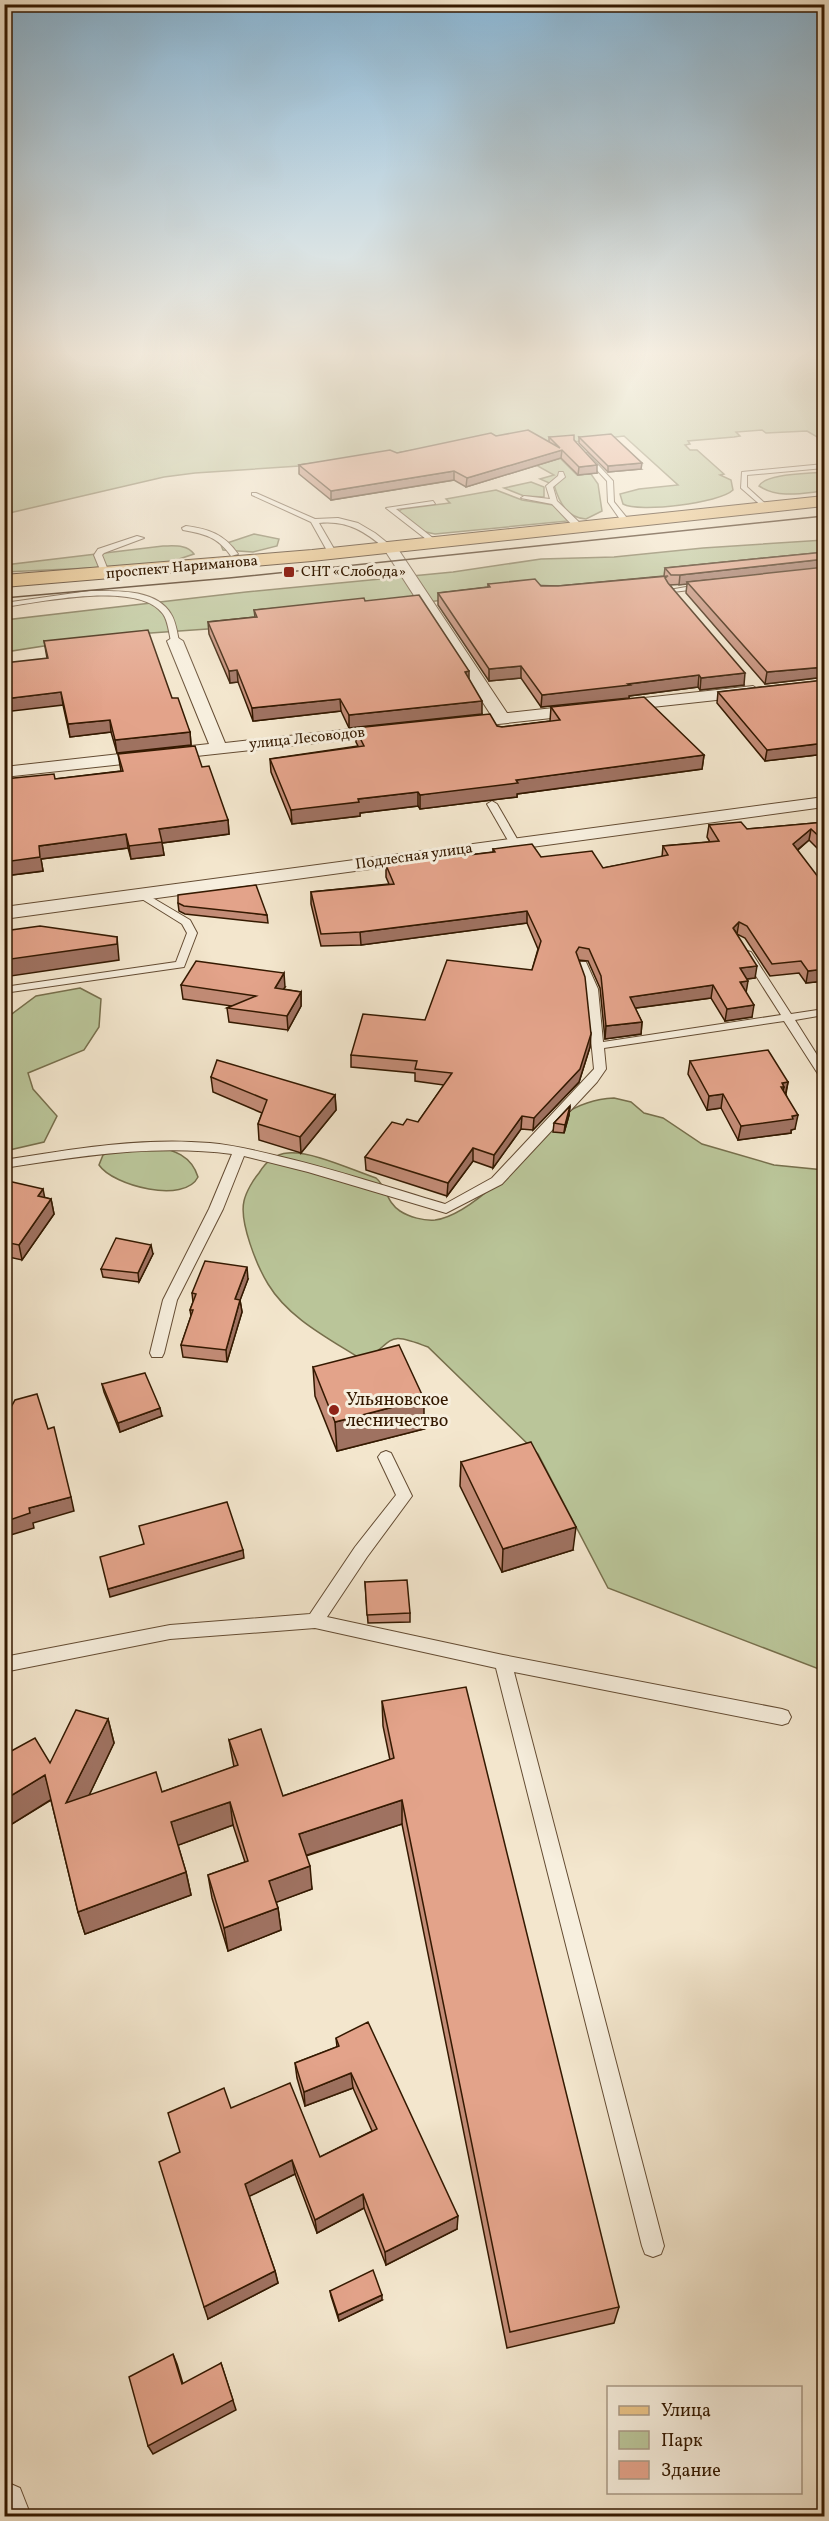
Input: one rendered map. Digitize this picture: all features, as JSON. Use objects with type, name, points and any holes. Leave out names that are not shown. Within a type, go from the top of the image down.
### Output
[{"type":"main road","name":"проспект Нариманова","points":[[4,581],[391,549],[825,501]]},
{"type":"street","points":[[391,549],[502,718]]},
{"type":"street","points":[[673,590],[687,606]]},
{"type":"street","points":[[176,641],[219,748]]},
{"type":"street","points":[[443,724],[765,690],[746,674]]},
{"type":"street","name":"улица Лесоводов","points":[[4,772],[408,728]]},
{"type":"street","name":"Подлесная улица","points":[[4,913],[825,802]]},
{"type":"street","points":[[4,2504],[8,2517]]},
{"type":"lane","points":[[561,473],[562,477],[549,486],[554,502],[580,528]]},
{"type":"lane","points":[[602,473],[610,481],[611,502],[627,523]]},
{"type":"lane","points":[[748,473],[744,473],[744,488],[766,507]]},
{"type":"lane","points":[[254,494],[314,521],[341,519],[352,522],[391,549]]},
{"type":"lane","points":[[524,498],[554,502]]},
{"type":"lane","points":[[433,503],[390,508],[435,544]]},
{"type":"lane","points":[[314,521],[333,554]]},
{"type":"lane","points":[[186,528],[212,533],[225,540],[234,554]]},
{"type":"lane","points":[[106,574],[98,555],[101,551],[140,538]]},
{"type":"lane","points":[[673,590],[708,586]]},
{"type":"lane","points":[[4,605],[86,595],[136,595],[152,600],[166,612],[176,641]]},
{"type":"lane","points":[[492,804],[515,844]]},
{"type":"lane","points":[[4,990],[180,965],[192,933],[186,922],[141,894]]},
{"type":"lane","points":[[738,939],[825,1074]]},
{"type":"lane","points":[[4,1164],[88,1151],[173,1144],[207,1145],[310,1168],[446,1209],[497,1181],[600,1069],[592,989],[582,964]]},
{"type":"lane","points":[[597,1046],[825,1012]]},
{"type":"lane","points":[[157,1353],[170,1299],[216,1209],[240,1151]]},
{"type":"lane","points":[[315,1621],[361,1552],[404,1496],[386,1457]]},
{"type":"lane","points":[[4,1665],[170,1632],[315,1621],[503,1662],[782,1717]]},
{"type":"lane","points":[[503,1662],[653,2246]]},
{"type":"green space","points":[[5,473],[200,473],[164,477],[5,514]]},
{"type":"green space","points":[[550,473],[591,474],[598,484],[602,511],[586,519],[574,516],[561,503],[554,485],[540,479],[554,475]]},
{"type":"green space","points":[[664,473],[722,473],[724,474],[720,475],[731,480],[733,490],[725,495],[697,503],[661,507],[632,507],[623,504],[620,494],[639,489],[678,485]]},
{"type":"green space","points":[[824,473],[824,491],[783,494],[759,486],[779,476]]},
{"type":"green space","points":[[531,482],[544,487],[544,497],[524,496],[504,488]]},
{"type":"green space","points":[[496,490],[522,500],[553,505],[568,521],[435,534],[421,531],[398,512],[402,509],[450,503],[446,499]]},
{"type":"green space","points":[[254,534],[279,539],[277,546],[253,552],[223,550],[221,545]]},
{"type":"green space","points":[[824,540],[824,558],[791,565],[489,594],[236,627],[108,636],[5,652],[5,620],[246,592],[453,572],[541,559],[614,557]]},
{"type":"green space","points":[[163,546],[184,547],[194,554],[170,562],[132,566],[5,572],[5,565]]},
{"type":"green space","points":[[80,988],[101,999],[99,1027],[84,1050],[28,1073],[33,1089],[57,1116],[44,1142],[5,1151],[5,1017],[36,996]]},
{"type":"green space","points":[[614,1098],[631,1102],[644,1113],[663,1118],[702,1144],[774,1165],[824,1170],[824,1671],[608,1588],[538,1454],[428,1347],[397,1338],[364,1361],[311,1327],[287,1308],[268,1284],[254,1255],[246,1232],[244,1201],[261,1169],[279,1155],[298,1153],[308,1155],[376,1178],[400,1211],[417,1218],[435,1220],[468,1206],[486,1192],[521,1160],[563,1115],[587,1103]]},
{"type":"green space","points":[[150,1144],[173,1151],[186,1158],[198,1177],[191,1185],[165,1191],[119,1180],[99,1165],[103,1155],[108,1152]]},
{"type":"building","points":[[308,473],[444,473],[331,491]]},
{"type":"building","points":[[457,473],[485,473],[467,478]]},
{"type":"building","points":[[825,552],[825,559],[680,575],[671,575],[665,568]]},
{"type":"building","points":[[825,567],[825,667],[767,672],[687,582]]},
{"type":"building","points":[[668,576],[665,578],[668,583],[745,673],[701,678],[699,675],[542,695],[521,666],[489,669],[438,593],[535,579],[541,586],[558,586]]},
{"type":"building","points":[[419,595],[469,671],[465,672],[482,701],[349,715],[340,699],[252,708],[237,670],[229,671],[208,622],[257,617],[254,610],[364,598],[365,601]]},
{"type":"building","points":[[148,630],[172,698],[178,698],[190,732],[115,740],[110,720],[68,724],[61,692],[4,699],[4,663],[48,658],[44,641]]},
{"type":"building","points":[[825,680],[825,743],[767,750],[718,692]]},
{"type":"building","points":[[644,697],[704,755],[516,780],[518,783],[420,795],[418,792],[358,799],[359,802],[291,810],[270,759],[364,746],[355,728],[490,714],[497,726],[502,727],[560,720],[551,707]]},
{"type":"building","points":[[195,746],[202,767],[209,766],[228,820],[159,829],[162,842],[129,846],[126,834],[39,846],[40,857],[4,862],[4,779],[54,774],[55,779],[123,771],[118,754]]},
{"type":"building","points":[[741,822],[747,829],[825,822],[825,842],[811,829],[793,844],[825,886],[825,969],[808,971],[801,961],[772,964],[747,926],[739,922],[733,928],[757,966],[740,968],[748,981],[740,982],[754,1005],[727,1009],[713,985],[630,997],[642,1022],[606,1026],[601,976],[589,949],[579,947],[576,952],[585,977],[591,1034],[580,1069],[534,1118],[522,1116],[494,1155],[473,1148],[448,1183],[365,1157],[392,1122],[403,1125],[407,1119],[418,1122],[452,1073],[415,1069],[417,1061],[351,1055],[363,1014],[425,1020],[447,960],[532,970],[541,941],[527,911],[360,932],[321,934],[311,892],[394,884],[386,865],[495,852],[493,849],[532,844],[541,857],[592,851],[603,868],[668,855],[663,846],[719,841],[709,825]]},
{"type":"building","points":[[256,885],[267,915],[184,906],[178,903],[178,895]]},
{"type":"building","points":[[40,926],[117,937],[117,944],[4,960],[4,931]]},
{"type":"building","points":[[196,961],[284,973],[275,988],[301,992],[287,1016],[227,1008],[256,996],[181,985]]},
{"type":"building","points":[[768,1050],[788,1082],[782,1083],[784,1087],[781,1087],[798,1115],[792,1116],[793,1119],[741,1126],[723,1094],[709,1096],[690,1061]]},
{"type":"building","points":[[217,1060],[335,1095],[300,1137],[258,1124],[267,1100],[211,1077]]},
{"type":"building","points":[[570,1106],[565,1125],[554,1123]]},
{"type":"building","points":[[8,1181],[43,1189],[38,1196],[51,1199],[19,1245],[4,1242],[4,1187]]},
{"type":"building","points":[[116,1238],[151,1245],[138,1273],[101,1269]]},
{"type":"building","points":[[205,1261],[247,1267],[235,1299],[240,1300],[226,1350],[181,1345],[193,1310],[190,1310],[196,1294],[192,1293]]},
{"type":"building","points":[[399,1345],[424,1399],[335,1422],[313,1367]]},
{"type":"building","points":[[145,1373],[160,1408],[118,1423],[102,1384]]},
{"type":"building","points":[[37,1394],[48,1429],[54,1427],[71,1497],[29,1508],[30,1513],[4,1522],[4,1420],[15,1400]]},
{"type":"building","points":[[531,1442],[576,1527],[503,1549],[461,1462]]},
{"type":"building","points":[[227,1502],[243,1550],[108,1589],[100,1557],[144,1544],[139,1526]]},
{"type":"building","points":[[407,1580],[410,1613],[367,1615],[365,1582]]},
{"type":"building","points":[[466,1687],[619,2307],[510,2332],[402,1800],[299,1834],[310,1866],[269,1881],[278,1908],[224,1928],[208,1875],[248,1861],[230,1802],[171,1822],[186,1872],[78,1912],[45,1775],[4,1800],[4,1755],[35,1738],[50,1763],[76,1710],[108,1719],[66,1803],[156,1772],[162,1792],[238,1765],[229,1740],[261,1729],[283,1796],[394,1758],[382,1701]]},
{"type":"building","points":[[368,2022],[458,2216],[385,2252],[363,2194],[315,2220],[292,2160],[245,2184],[275,2271],[204,2307],[159,2162],[180,2152],[168,2113],[224,2088],[231,2108],[290,2083],[320,2157],[377,2129],[351,2073],[304,2092],[295,2063],[339,2046],[336,2038]]},
{"type":"building","points":[[373,2270],[382,2295],[338,2315],[330,2291]]},
{"type":"building","points":[[173,2354],[182,2384],[221,2363],[233,2400],[148,2446],[129,2377]]},
{"type":"tram line","points":[[4,598],[229,578],[824,516]]},
{"type":"place","name":"СНТ «Слобода»","points":[[289,572]]},
{"type":"place","name":"Ульяновское лесничество","points":[[334,1410]]}]
